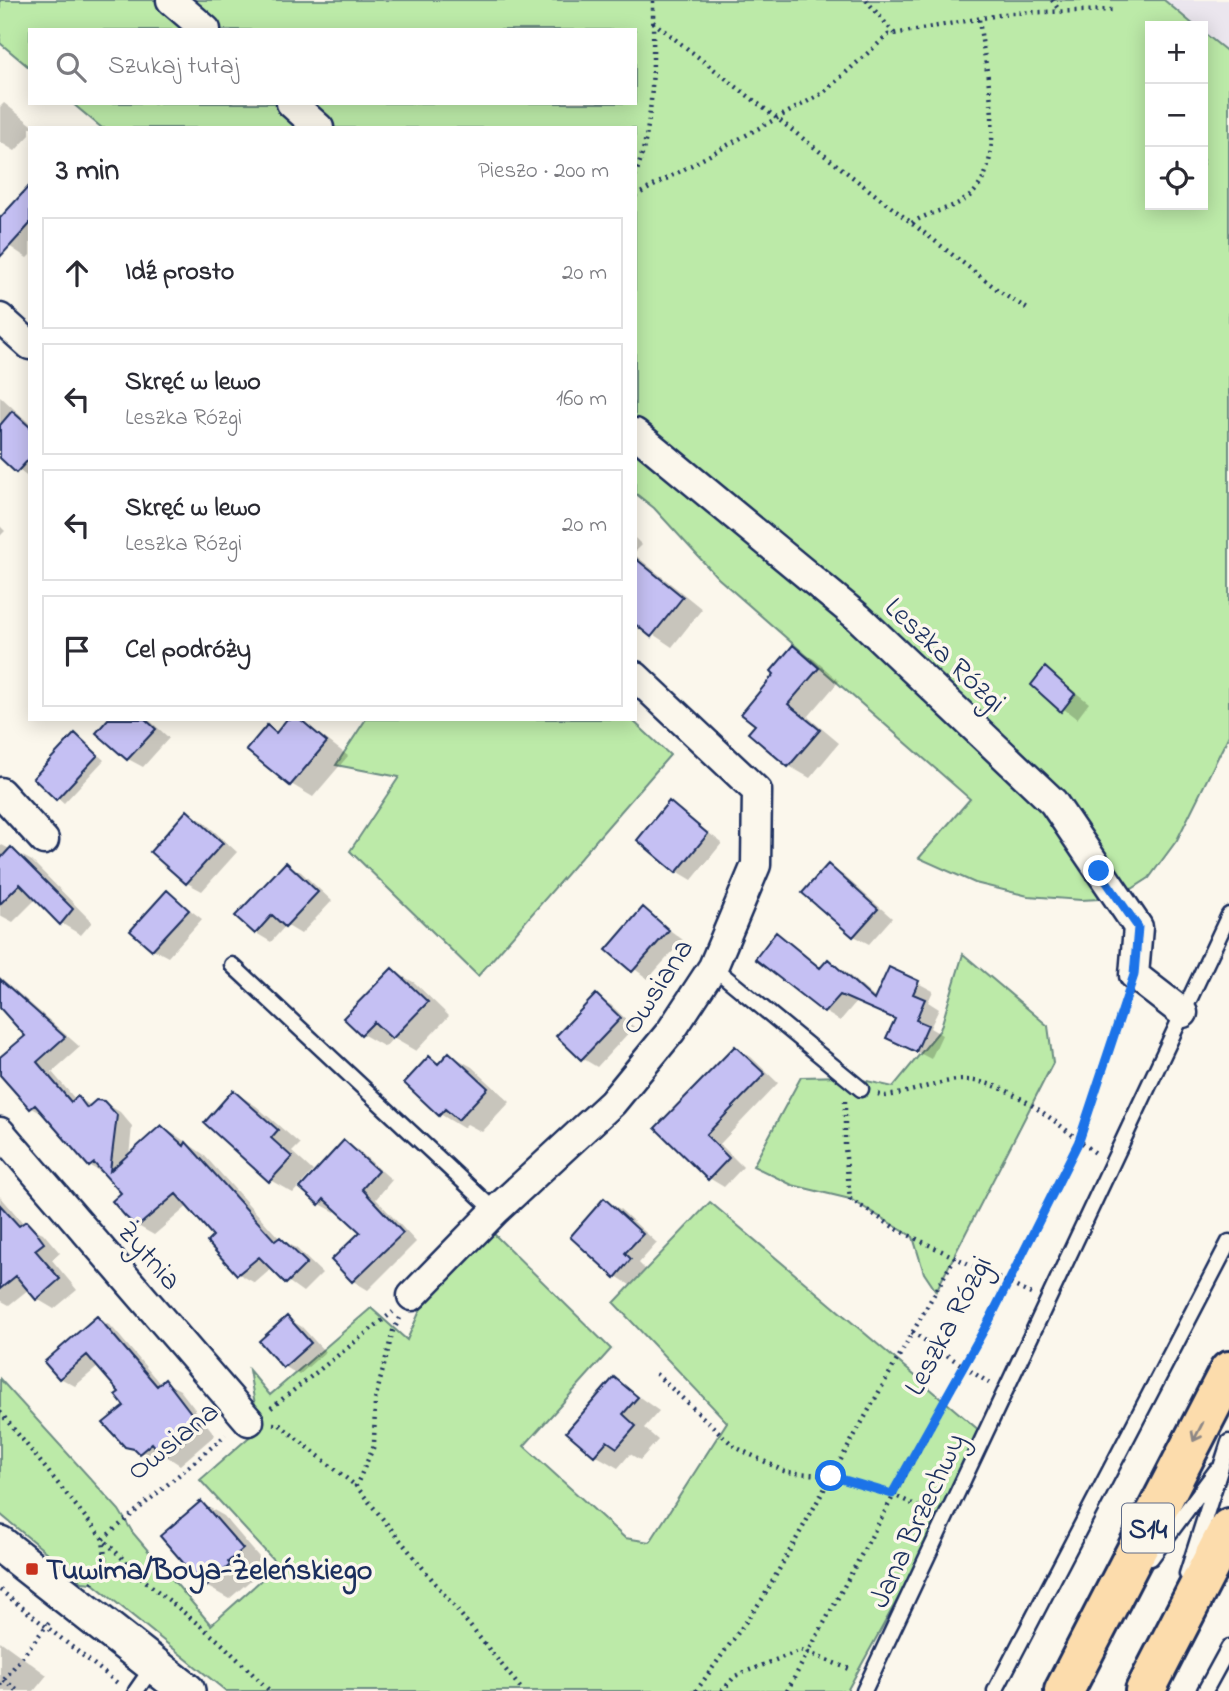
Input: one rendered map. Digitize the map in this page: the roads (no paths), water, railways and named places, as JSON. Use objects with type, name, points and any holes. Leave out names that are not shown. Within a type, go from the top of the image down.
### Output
[{"type":"highway","name":"S14","points":[[1064,1691],[1229,1371]]},
{"type":"highway","name":"S14","points":[[1151,1680],[1229,1528]]},
{"type":"street","points":[[171,0],[204,28]]},
{"type":"street","points":[[293,105],[317,126]]},
{"type":"street","points":[[0,318],[28,343]]},
{"type":"street","name":"Leszka Rózgi","points":[[637,435],[859,618],[1053,802],[1138,927],[1134,975],[1183,1013]]},
{"type":"street","name":"Owsiana","points":[[412,1296],[495,1211],[612,1103],[671,1031],[712,967],[756,865],[757,791],[637,678]]},
{"type":"street","points":[[0,792],[44,840]]},
{"type":"street","name":"Żytnia","points":[[0,1132],[249,1421]]},
{"type":"street","points":[[0,1544],[145,1678],[187,1691]]},
{"type":"lane","name":"Jana Brzechwy","points":[[868,1684],[1229,915]]},
{"type":"lane","points":[[232,965],[495,1211]]},
{"type":"lane","points":[[712,967],[861,1089]]},
{"type":"lane","points":[[995,1691],[1229,1242]]},
{"type":"lane","points":[[1151,1680],[1226,1458],[1229,1442]]},
{"type":"lane","points":[[1093,1635],[1226,1458]]},
{"type":"lane","points":[[1205,1691],[1229,1647]]},
{"type":"place","name":"Tuwima/Boya-Żeleńskiego","points":[[32,1569]]}]
